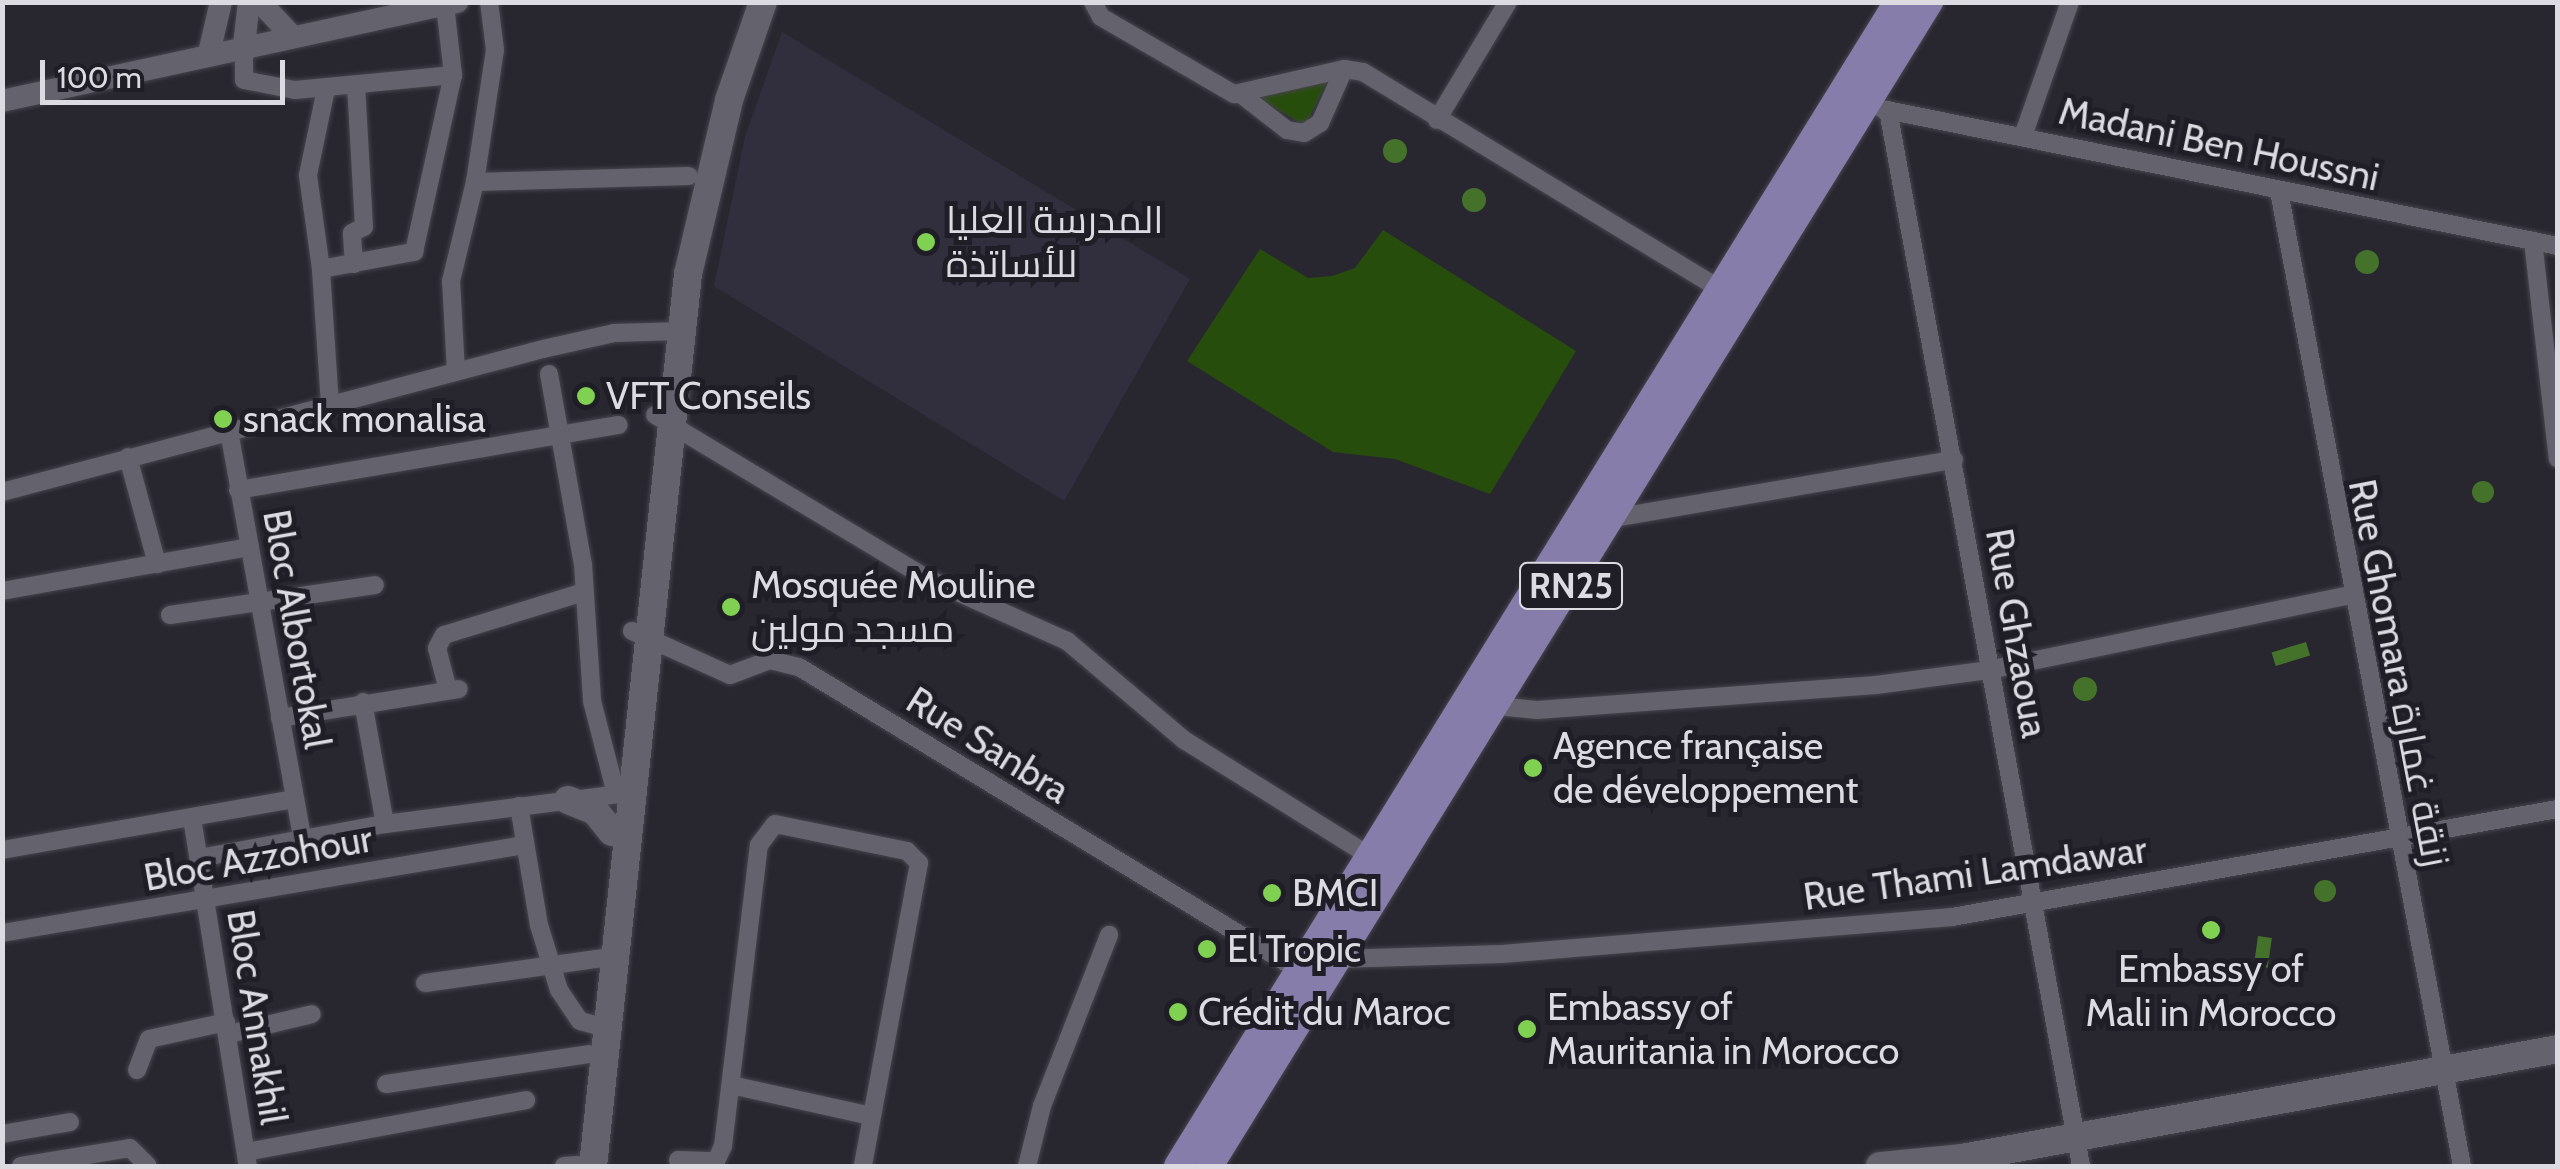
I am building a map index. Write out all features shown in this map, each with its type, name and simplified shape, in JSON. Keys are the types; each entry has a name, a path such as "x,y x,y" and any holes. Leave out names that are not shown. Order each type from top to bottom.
{"main road":[{"path":"578,1166 609,958 689,176 745,2"},
{"path":"672,331 706,185 763,2"},
{"name":"RN25","path":"1178,1166 1898,2"},
{"name":"RN25","path":"1209,1166 1613,518 1878,108 1929,2"},
{"path":"609,958 612,832 626,793"},
{"path":"568,800 595,811 612,832"},
{"path":"1880,1166 2077,1137 2558,1049"}],"street":[{"path":"210,54 222,2"},
{"path":"249,2 244,80 326,89 454,76"},
{"path":"260,2 294,36"},
{"path":"456,372 451,280 475,182 496,50 489,2"},
{"path":"1093,2 1100,17 1242,95 1287,130 1304,133 1320,123 1344,69"},
{"path":"1437,120 1508,2"},
{"path":"2023,136 2070,2"},
{"path":"2,101 244,45 451,4 454,76 414,252 321,269"},
{"path":"1242,95 1344,69 1362,72 1723,290"},
{"path":"354,264 352,233 364,228 356,85"},
{"path":"326,89 308,175 321,269 330,405"},
{"name":"Madani Ben Houssni","path":"1878,108 2558,246"},
{"name":"Rue Ghzaoua","path":"1878,108 1954,460 1988,670 2081,1166"},
{"path":"475,182 689,176"},
{"name":"Rue Ghomara زنقة غمارة","path":"2279,191 2350,595 2440,1071 2462,1166"},
{"path":"2534,240 2558,458"},
{"path":"2,492 128,456 614,334 672,331"},
{"path":"549,374 562,433 584,592 592,702 626,793"},
{"path":"663,420 926,578 1067,641 1184,740 1371,857"},
{"path":"238,490 618,424"},
{"name":"Bloc Albortokal","path":"229,431 302,838"},
{"path":"128,456 156,564"},
{"path":"1613,518 1653,516 1954,460"},
{"path":"2,591 250,547"},
{"path":"170,615 376,585"},
{"path":"280,718 453,689 437,648 444,636 584,592"},
{"path":"1497,706 1717,699 1988,670 2350,595"},
{"name":"Rue Sanbra","path":"641,633 730,675 770,660 799,667 1300,971"},
{"path":"363,702 386,824"},
{"name":"Bloc Azzohour","path":"199,858 386,824 626,793"},
{"path":"2,850 294,799"},
{"path":"519,806 550,965 574,1014 597,1037"},
{"name":"Rue Thami Lamdawar","path":"1337,960 1880,925 2558,809"},
{"name":"Bloc Annakhil","path":"192,818 247,1159"},
{"path":"678,1160 709,1162 720,1156 763,832 775,824 908,850 920,874 863,1166"},
{"name":"Bloc Azzohour","path":"2,932 524,845"},
{"path":"1026,1166 1042,1106 1109,935"},
{"path":"425,984 609,958"},
{"path":"138,1070 149,1039 312,1014"},
{"path":"386,1084 597,1037"},
{"path":"730,1085 871,1116"},
{"path":"247,1159 526,1100"},
{"path":"2,1134 70,1122"},
{"path":"21,1166 130,1148 148,1166"}],"shaded area":[{"name":"المدرسة العليا للأساتذة","path":"782,32 1190,279 1064,501 714,286 745,137"},
{"path":"1328,80 1305,126 1259,98"},
{"path":"1395,139 1404,142 1404,160 1395,163 1386,160 1383,151 1386,142"},
{"path":"1474,188 1486,200 1474,212 1462,200"},
{"path":"1383,230 1576,351 1490,494 1395,459 1333,452 1187,361 1260,249 1308,278 1332,276 1355,268"},
{"path":"2362,250 2372,250 2379,262 2372,274 2362,274 2355,267 2355,257"},
{"path":"2483,481 2491,484 2491,500 2483,503 2475,500 2472,492 2475,484"},
{"path":"2306,642 2310,655 2276,666 2272,653"},
{"path":"2085,677 2094,680 2094,698 2085,701 2076,698 2073,689 2076,680"},
{"path":"2325,880 2333,883 2333,899 2325,902 2317,899 2314,891 2317,883"},
{"path":"2258,936 2272,938 2268,968 2254,966"}],"place":[{"name":"المدرسة العليا للأساتذة","path":"926,242"},
{"name":"VFT Conseils","path":"586,396"},
{"name":"snack monalisa","path":"223,419"},
{"name":"Mosquée Mouline مسجد مولين","path":"731,607"},
{"name":"Agence française de développement","path":"1533,768"},
{"name":"BMCI","path":"1272,893"},
{"name":"Embassy of Mali in Morocco","path":"2211,930"},
{"name":"El Tropic","path":"1207,949"},
{"name":"Crédit du Maroc","path":"1178,1012"},
{"name":"Embassy of Mauritania in Morocco","path":"1527,1029"}]}
